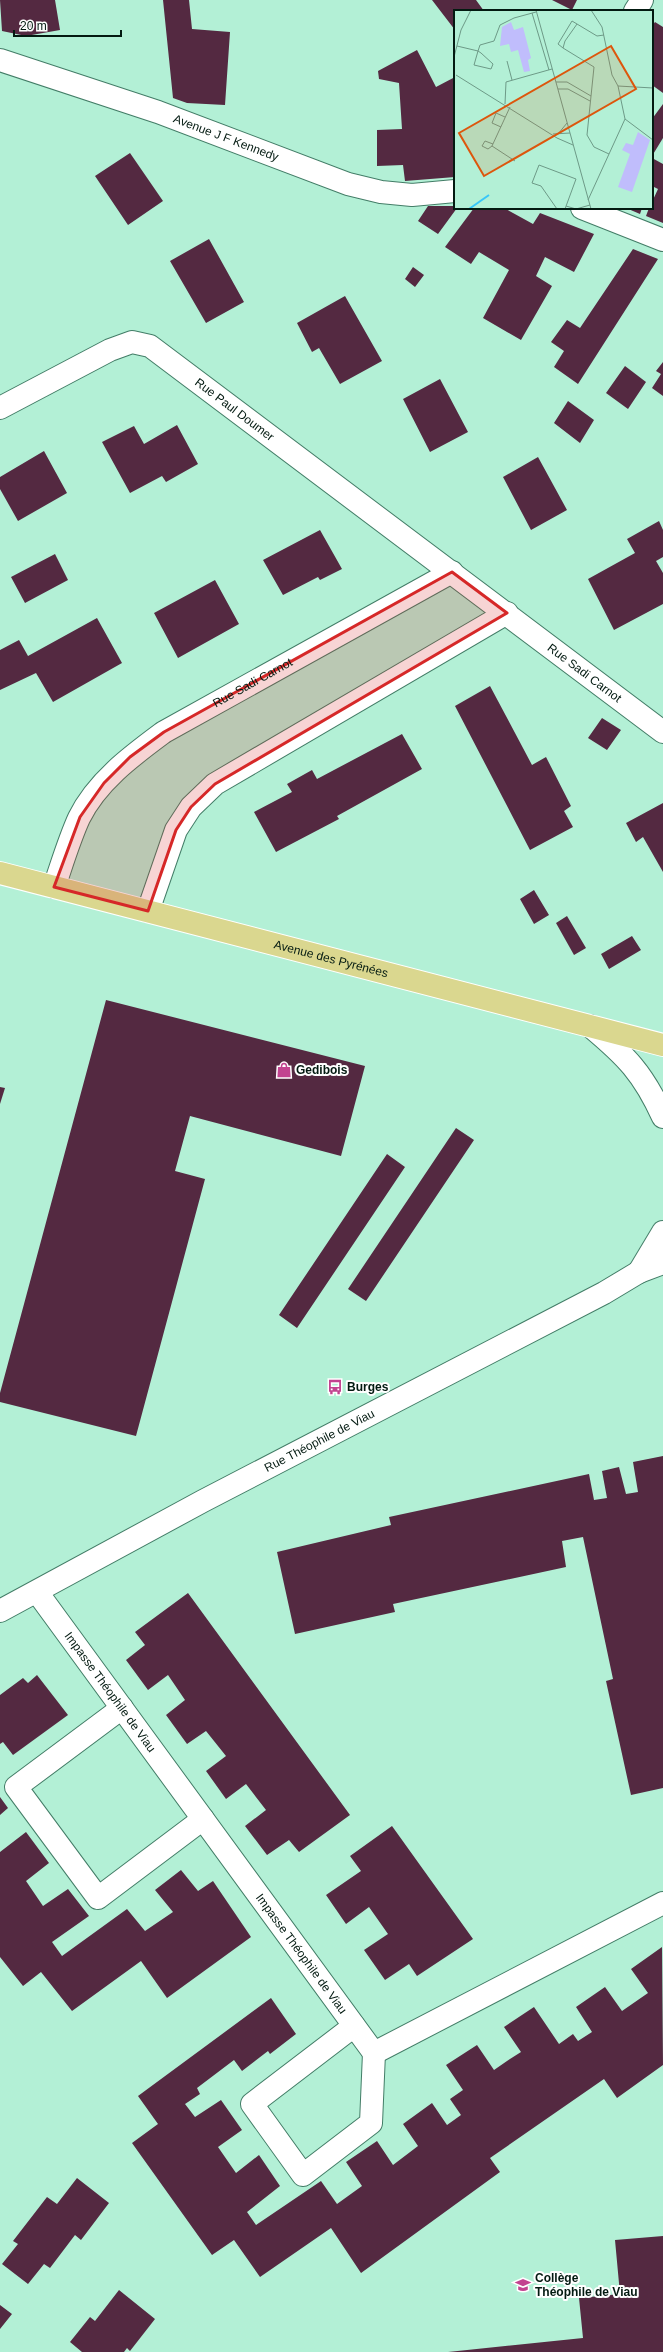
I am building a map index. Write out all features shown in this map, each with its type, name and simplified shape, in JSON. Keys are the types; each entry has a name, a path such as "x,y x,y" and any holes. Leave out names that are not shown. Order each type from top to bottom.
{"main road":[{"name":"Avenue des Pyrénées","path":"0,873 663,1045"}],"street":[{"path":"636,10 642,0"},
{"name":"Avenue J F Kennedy","path":"0,60 166,115 317,174 348,184 381,192 412,195 454,191"},
{"path":"585,209 663,240"},
{"name":"Rue Paul Doumer","path":"0,408 110,350 132,342 150,346 452,572"},
{"name":"Rue Sadi Carnot","path":"54,887 80,817 104,783 130,757 164,732 452,572 663,732"},
{"path":"148,911 176,830 191,807 215,784 507,613"},
{"path":"590,1026 624,1054 650,1089 663,1117"},
{"name":"Rue Théophile de Viau","path":"639,1272 663,1232"},
{"name":"Rue Théophile de Viau","path":"0,1611 203,1501 604,1293 639,1272 663,1263"},
{"name":"Impasse Théophile de Viau","path":"37,1592 374,2053"},
{"path":"122,1708 16,1787 98,1898 203,1819"},
{"path":"354,2026 252,2104 303,2175 371,2123 374,2053 663,1903"}],"highlighted area":[{"path":"452,572 507,613 215,784 191,807 176,830 148,911 54,887 80,817 104,783 130,757 164,732"}],"building":[{"path":"0,0 55,0 60,30 26,36 2,31"},
{"path":"163,0 189,0 192,29 230,32 225,105 187,103 173,98"},
{"path":"432,0 476,0 483,10 454,10 454,29"},
{"path":"552,0 577,0 572,10"},
{"path":"655,22 663,27 663,93 653,86 653,25"},
{"path":"417,50 436,87 454,78 454,177 405,181 403,165 377,166 377,130 402,129 399,83 379,79 378,71"},
{"path":"663,104 663,138 653,154 653,118"},
{"path":"130,153 163,201 128,225 95,176"},
{"path":"653,159 663,164 663,223 646,216 649,209 653,209 653,200 658,189 653,186"},
{"path":"428,206 454,206 454,209 456,209 438,234 418,221"},
{"path":"473,209 506,209 533,224 540,213 594,234 574,272 545,257 536,276 552,286 521,340 483,318 509,270 479,252 471,264 445,247"},
{"path":"628,209 642,209 640,214"},
{"path":"209,239 244,302 206,323 170,261"},
{"path":"633,249 658,259 578,384 554,367 564,351 551,342 567,320 580,328"},
{"path":"413,267 424,275 415,287 405,279"},
{"path":"345,296 382,361 340,384 319,348 312,352 297,323"},
{"path":"663,362 663,396 652,388 661,374 656,371"},
{"path":"625,366 646,382 628,409 606,393"},
{"path":"440,379 468,432 430,452 403,399"},
{"path":"568,401 594,420 580,443 554,423"},
{"path":"177,425 198,464 166,482 162,476 130,493 102,442 134,426 144,444"},
{"path":"44,451 67,493 18,521 0,489 0,477"},
{"path":"538,457 567,510 531,530 503,477"},
{"path":"659,521 663,530 663,557 656,561 663,573 663,604 614,630 588,579 635,553 627,539"},
{"path":"320,530 342,569 320,580 318,577 283,595 263,560"},
{"path":"55,554 68,580 25,603 11,577"},
{"path":"215,580 239,624 178,658 154,613"},
{"path":"97,618 122,663 53,702 36,673 0,690 0,650 19,640 28,656"},
{"path":"490,686 532,765 546,757 571,806 564,811 573,827 530,850 455,706"},
{"path":"602,718 621,730 607,750 588,738"},
{"path":"402,734 422,769 337,816 339,819 276,852 254,812 292,792 287,784 312,770 317,779"},
{"path":"663,803 663,872 643,837 636,842 626,823"},
{"path":"534,890 549,915 534,924 520,899"},
{"path":"567,916 586,948 574,955 556,923"},
{"path":"632,936 641,950 609,969 601,954"},
{"path":"106,1000 365,1066 341,1156 190,1116 175,1171 205,1179 136,1436 0,1402 0,1393"},
{"path":"0,1087 5,1088 0,1104"},
{"path":"456,1128 474,1140 366,1301 348,1289"},
{"path":"387,1154 405,1167 297,1328 279,1315"},
{"path":"663,1456 663,1788 631,1795 606,1681 613,1679 583,1537 562,1541 566,1567 393,1604 395,1612 295,1634 277,1552 391,1525 389,1517 589,1474 594,1500 607,1498 602,1471 619,1467 626,1494 638,1492 633,1462"},
{"path":"188,1593 350,1815 299,1852 289,1840 267,1855 245,1826 266,1810 246,1784 226,1799 206,1771 226,1756 206,1731 187,1744 166,1715 185,1700 168,1675 148,1690 126,1660 145,1645 135,1632"},
{"path":"37,1675 68,1715 13,1755 3,1742 0,1744 0,1695 23,1678 28,1683"},
{"path":"0,1797 8,1808 0,1815"},
{"path":"392,1826 473,1939 417,1976 409,1964 385,1980 364,1950 388,1934 369,1907 346,1924 326,1895 361,1871 350,1856"},
{"path":"26,1832 49,1863 26,1881 43,1906 68,1889 89,1916 52,1942 62,1956 127,1909 145,1931 173,1912 155,1890 181,1870 198,1891 213,1881 251,1937 167,1998 141,1961 72,2011 41,1972 23,1986 0,1957 0,1852"},
{"path":"662,1947 663,2065 617,2098 604,2079 490,2158 500,2172 361,2273 331,2228 260,2277 234,2240 212,2255 132,2143 158,2124 138,2096 271,1998 296,2034 270,2054 268,2051 242,2071 234,2060 197,2088 200,2094 185,2104 195,2117 221,2100 242,2130 218,2147 236,2173 259,2155 280,2186 247,2212 256,2225 321,2181 337,2204 362,2186 346,2162 377,2141 393,2165 418,2146 403,2124 432,2103 447,2125 461,2115 450,2099 463,2090 446,2065 477,2045 494,2070 521,2052 504,2027 534,2007 559,2044 573,2034 578,2041 592,2032 576,2007 605,1987 622,2011 648,1993 631,1969"},
{"path":"77,2178 109,2203 81,2240 75,2235 50,2268 44,2264 28,2284 2,2264 18,2244 13,2241 47,2197 57,2204"},
{"path":"663,2236 663,2352 448,2352 583,2338 579,2298 620,2294 615,2240"},
{"path":"119,2290 155,2319 130,2351 127,2348 124,2352 82,2352 70,2342 90,2317 95,2321"},
{"path":"0,2305 12,2314 0,2329"}],"place":[{"name":"Gedibois","path":"284,1070"},
{"name":"Burges","path":"335,1387"},
{"name":"Collège Théophile de Viau","path":"523,2285"}]}
